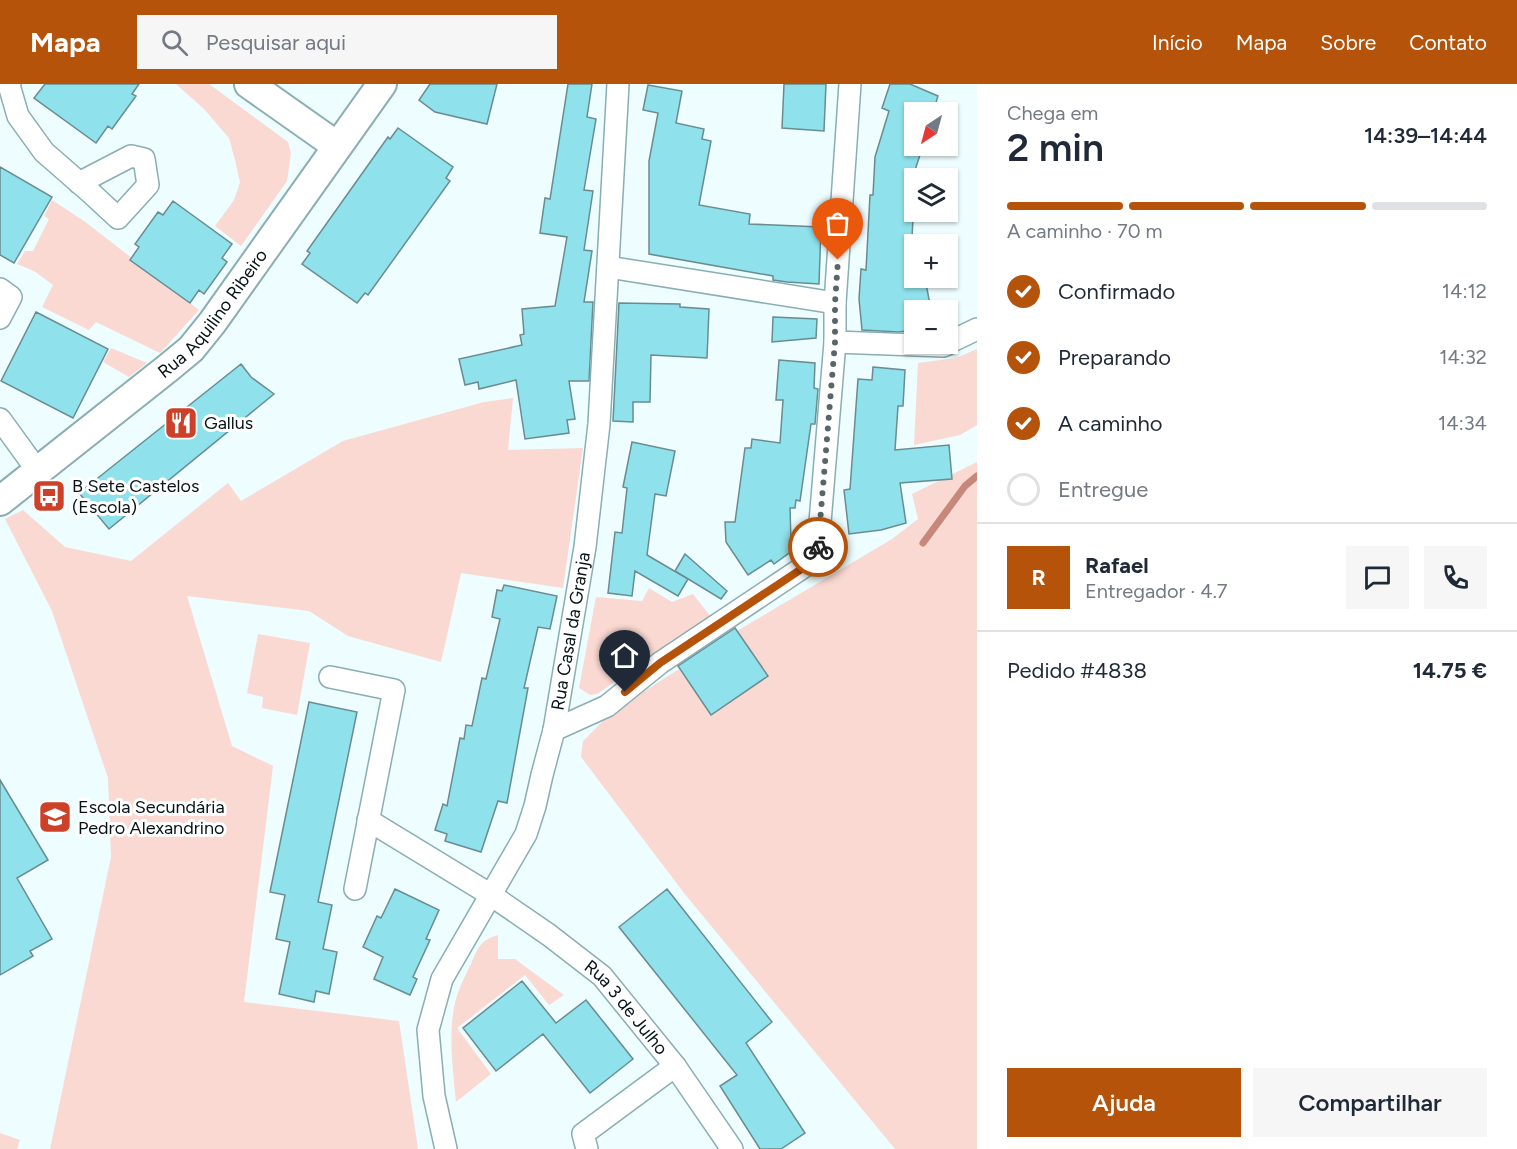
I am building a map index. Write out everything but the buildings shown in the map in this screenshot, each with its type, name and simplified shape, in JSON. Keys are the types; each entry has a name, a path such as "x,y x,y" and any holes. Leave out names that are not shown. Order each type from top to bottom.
{"street":[{"path":"10,84 18,116 44,152 79,183"},
{"path":"249,84 337,146"},
{"name":"Rua Aquilino Ribeiro","path":"0,501 168,369 190,349 212,323 382,84"},
{"name":"Rua Casal da Granja","path":"446,1149 434,1096 428,1030 442,979 526,834 554,730 585,547 599,424 618,84"},
{"path":"554,730 607,706 660,663 818,558 835,342 835,303 850,84"},
{"path":"608,267 835,303"},
{"path":"0,289 11,297 0,318"},
{"path":"958,339 977,329"},
{"path":"835,342 904,345"},
{"path":"0,419 37,470"},
{"path":"330,677 394,690 355,889"},
{"name":"Rua 3 de Julho","path":"368,820 491,895 549,935 602,976 675,1066 732,1149"},
{"path":"587,1149 583,1134 675,1066"}],"shaded area":[{"path":"176,84 209,84 288,142 291,153 287,181 241,246 215,226 234,200 240,182 229,138 204,109"},
{"path":"52,200 84,221 199,310 160,353 96,322 89,330 42,307 53,285 34,271 17,264 25,251 33,251 49,219 44,216"},
{"path":"111,348 147,363 129,377 103,362"},
{"path":"977,349 977,425 960,435 914,445 918,363 956,358"},
{"path":"513,398 508,450 583,448 563,588 461,573 441,662 348,636 309,611 187,596 232,746 273,766 244,1002 399,1021 418,1149 50,1149 111,857 108,778 52,611 5,519 23,510 65,547 131,561 228,483 241,501 343,441 484,402"},
{"path":"977,462 977,1149 895,1149 684,893 581,757 583,741 612,712 679,669 711,714 767,676 737,631 892,539 918,519 912,494"},
{"path":"649,588 672,602 693,594 711,617 597,694 590,695 579,688 596,597 642,601"},
{"path":"258,634 310,643 297,715 262,708 263,697 247,693"},
{"path":"498,935 498,959 515,959 564,995 549,1005 525,975 457,1028 491,1074 456,1102 451,1040 455,1003 478,949 487,939"},
{"path":"0,1133 20,1140 17,1149 0,1149"}],"waterway":[{"path":"923,543 965,486 977,476"}],"way so far":[{"path":"818,547 835,342 838,260"}],"place":[{"name":"Gallus","path":"181,423"},
{"name":"B Sete Castelos (Escola)","path":"49,496"},
{"name":"Escola Secundária Pedro Alexandrino","path":"55,817"}],"route":[{"path":"625,692 660,663 818,558 818,547"}]}
